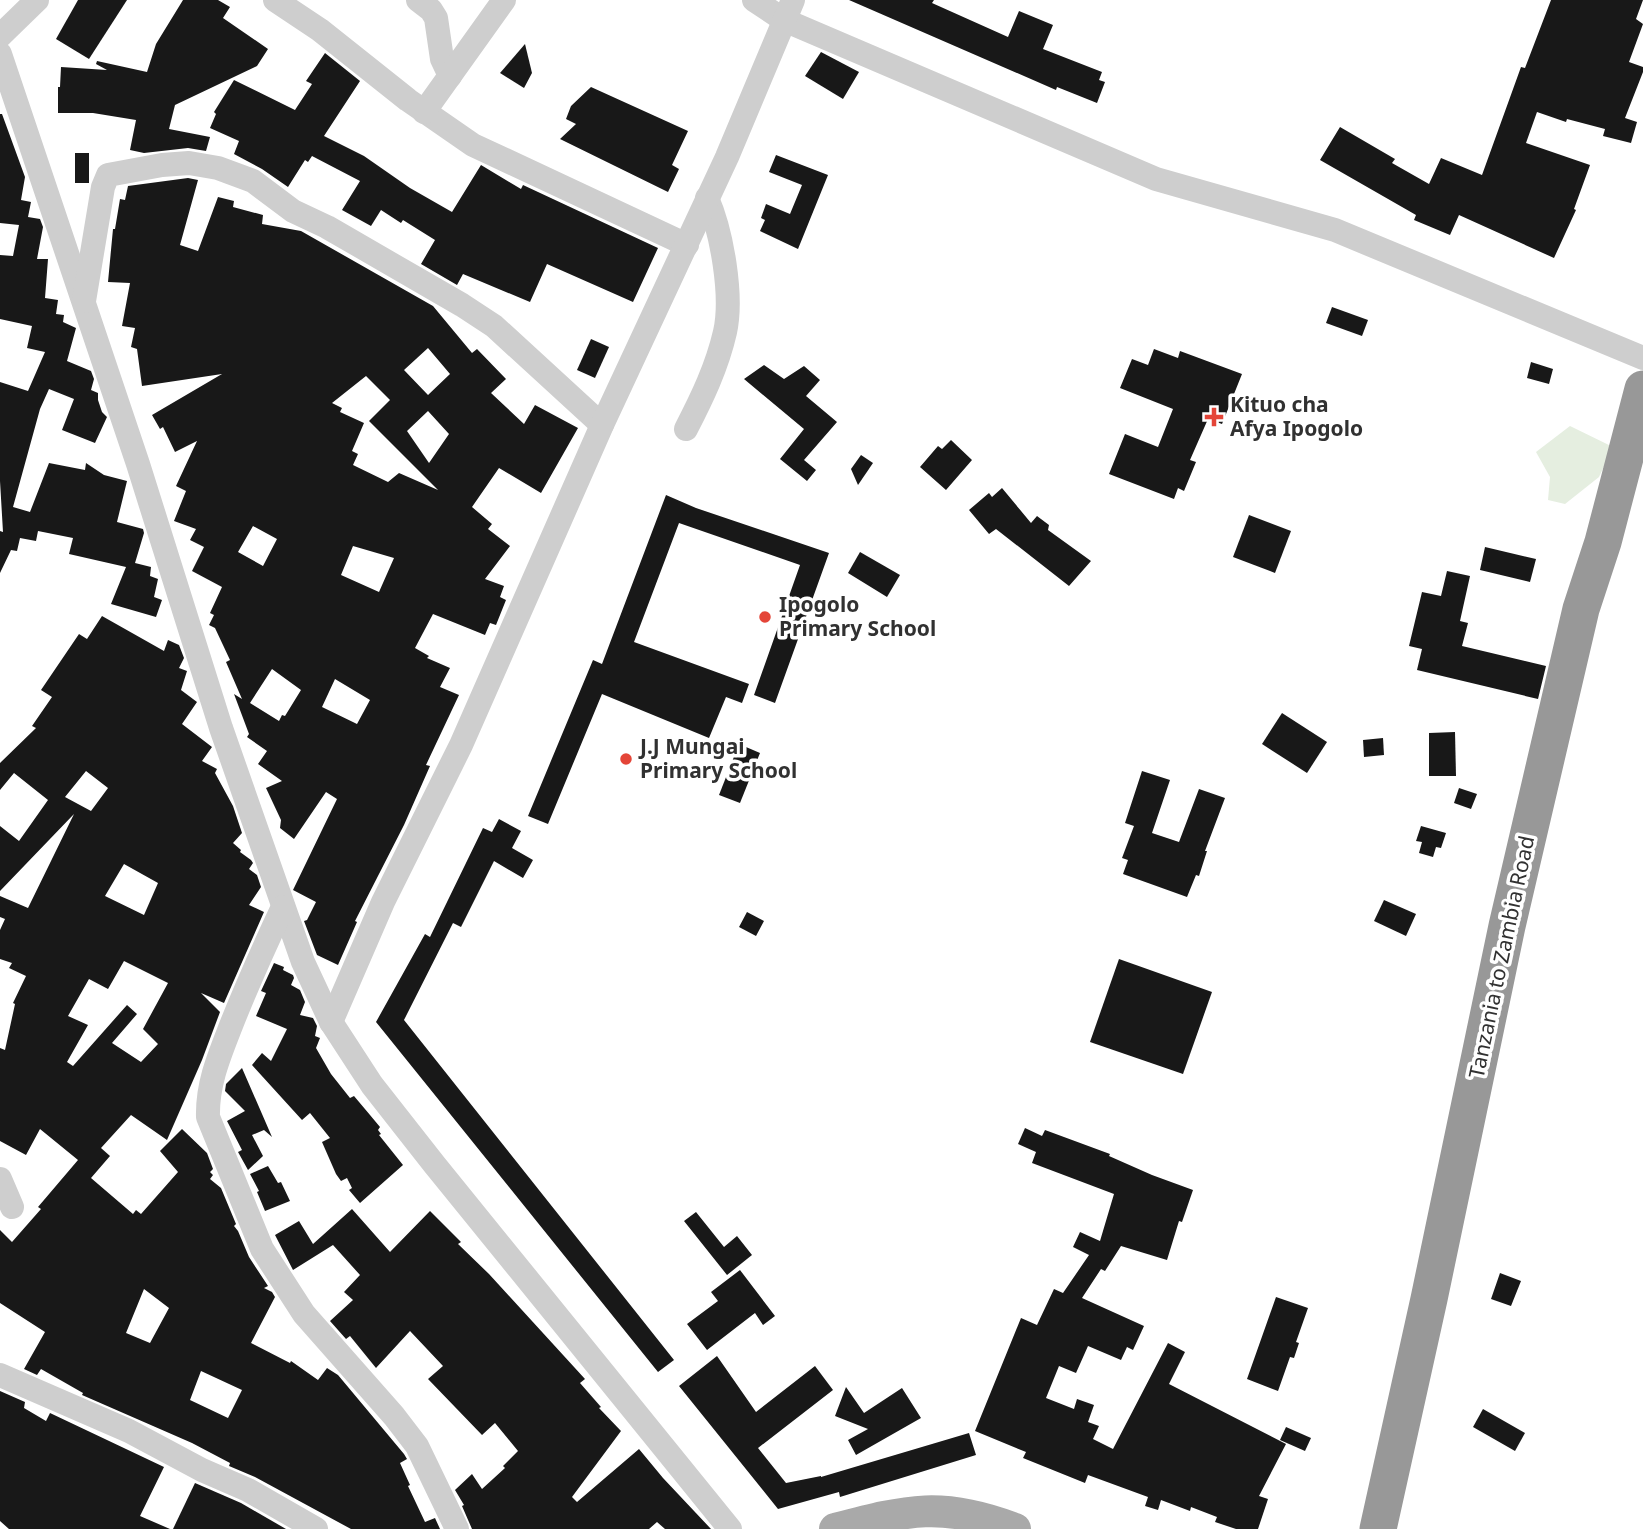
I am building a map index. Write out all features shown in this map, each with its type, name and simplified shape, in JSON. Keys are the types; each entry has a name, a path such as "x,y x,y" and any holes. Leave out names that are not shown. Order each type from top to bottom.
{"highway":[{"name":"Tanzania to Zambia Road","path":"1378,1529 1529,831 1581,609 1643,389"}],"main road":[{"path":"835,1529 893,1514 938,1509 990,1520 1014,1529"}],"street":[{"path":"0,36 37,0"},
{"path":"275,0 320,30 424,112 472,145 687,244"},
{"path":"418,0 431,10 436,19 442,59 450,76"},
{"path":"424,112 504,0"},
{"path":"754,0 789,10 1145,174 1193,191 1335,230 1643,358"},
{"path":"331,1022 383,902 461,745 602,425 708,198 789,10"},
{"path":"0,54 138,464 198,658 283,907 303,962 331,1022 372,1086 730,1529"},
{"path":"84,305 103,187 108,175 189,163 218,168 253,181 293,211 327,227 483,319 602,425"},
{"path":"686,429 716,366 726,329 726,280 721,243 708,198"},
{"path":"283,907 212,1074 207,1097 208,1117 262,1249 304,1314 417,1446 457,1529"},
{"path":"0,1179 12,1207"},
{"path":"0,1375 129,1431 202,1470 248,1490 316,1529"}],"shaded area":[{"path":"1570,426 1613,447 1599,477 1565,504 1548,500 1550,477 1536,452"}],"building":[{"path":"78,0 127,0 89,59 56,39"},
{"path":"183,0 218,0 230,7 223,18 268,49 257,66 175,105 169,129 210,137 206,151 188,148 144,153 130,150 136,120 93,113 58,113 61,67 107,70 96,64 97,61 147,72 156,44"},
{"path":"849,0 934,0 932,3 1008,37 1019,11 1053,25 1043,49 1102,72 1099,80 1105,82 1097,103 1057,87 1056,90"},
{"path":"1551,0 1643,0 1636,19 1643,24 1629,62 1643,67 1625,118 1637,122 1631,143 1603,136 1605,129 1567,119 1566,122 1537,112 1526,143 1590,165 1574,209 1576,210 1554,258 1459,215 1450,235 1414,220 1416,215 1320,160 1340,127 1395,159 1392,163 1429,184 1441,158 1482,175 1521,67 1525,68"},
{"path":"525,44 532,73 524,88 500,73"},
{"path":"821,52 859,72 843,99 805,76"},
{"path":"325,53 360,81 324,136 364,156 410,188 452,212 481,165 521,189 523,185 658,248 633,302 547,264 530,302 463,274 457,285 421,264 435,240 381,210 371,226 342,210 360,181 312,156 308,162 305,160 288,187 234,154 239,141 210,128 216,114 214,112 234,80 295,110 312,84 306,81"},
{"path":"591,87 688,131 672,165 679,169 668,192 560,139 576,124 566,119 571,106"},
{"path":"0,114 25,177 21,200 31,202 28,217 40,219 43,227 37,259 48,259 45,298 58,300 56,314 64,315 63,322 76,328 67,361 91,371 94,379 91,390 98,393 102,412 107,417 95,443 62,430 74,399 49,389 40,409 13,507 30,512 49,463 85,470 86,463 104,475 127,481 117,522 143,529 135,563 151,567 150,576 158,579 154,597 162,600 156,617 111,604 126,567 69,554 73,538 38,531 36,541 20,538 17,551 11,550 0,573 0,531 3,532 0,382 28,391 45,352 27,348 32,326 0,319 0,255 13,256 19,225 0,223"},
{"path":"75,153 89,153 89,183 75,183"},
{"path":"776,155 828,175 798,249 760,231 765,220 761,218 766,204 790,214 802,185 769,172"},
{"path":"188,178 198,180 180,245 198,251 218,197 234,201 233,207 263,215 262,224 301,231 433,306 472,353 477,349 506,379 491,393 524,424 535,405 578,428 541,493 499,468 472,507 492,524 488,529 510,546 485,579 504,586 500,597 506,600 496,625 490,623 485,635 433,614 415,648 429,656 427,658 450,668 440,687 459,695 426,765 430,766 404,825 355,921 357,922 338,965 317,955 304,921 316,902 293,890 337,799 326,792 294,839 280,828 281,820 266,788 282,781 258,764 267,751 247,737 249,734 234,694 242,699 226,662 230,660 215,628 209,625 214,615 210,613 222,587 192,571 204,547 190,540 196,529 174,521 186,491 176,486 197,441 175,452 163,427 160,429 152,415 222,374 142,386 137,349 131,347 135,328 122,326 130,283 108,282 113,229 120,199 125,200 128,186","holes":["428,348 450,374 428,395 404,370","366,376 390,400 369,421 438,490 399,473 388,482 353,465 358,454 352,451 364,423 340,412 342,408 332,403","428,411 449,434 429,463 407,431","253,526 277,539 263,566 238,552","353,546 394,558 379,592 341,575","272,669 301,690 279,721 250,703","335,679 370,700 357,724 322,707"]},
{"path":"1332,307 1368,320 1362,336 1326,323"},
{"path":"591,339 609,347 595,378 577,370"},
{"name":"Kituo cha Afya Ipogolo","path":"1154,349 1178,358 1180,351 1242,374 1222,424 1208,419 1190,460 1196,462 1184,491 1178,488 1174,499 1109,474 1125,434 1158,447 1173,409 1120,388 1132,359 1148,365"},
{"path":"1531,362 1553,369 1549,384 1527,378"},
{"path":"764,365 784,379 804,366 820,380 806,396 837,422 804,460 816,470 807,481 780,459 804,429 744,379"},
{"path":"951,440 972,460 946,490 920,467 938,446 942,449"},
{"path":"861,455 873,463 858,485 851,469"},
{"path":"1002,488 1031,523 1037,516 1049,525 1048,530 1091,561 1069,586 996,529 989,534 969,510 989,493 992,497"},
{"path":"666,495 696,508 829,553 775,703 754,695 800,565 679,523 634,642 749,684 742,703 726,697 709,738 602,694 548,824 528,816 593,660 602,664"},
{"path":"1249,515 1291,531 1275,573 1233,557"},
{"path":"1485,547 1536,559 1530,582 1480,570"},
{"path":"860,552 900,575 887,597 848,573"},
{"path":"1447,571 1470,576 1460,621 1468,623 1462,646 1546,666 1538,699 1417,670 1422,649 1409,646 1422,592 1441,596"},
{"path":"102,616 164,651 168,640 179,645 184,658 179,668 187,671 181,690 197,702 182,724 212,747 202,761 217,769 215,773 233,806 242,833 233,843 253,863 249,869 257,875 261,887 249,905 264,912 224,1003 201,993 220,1012 167,1140 131,1115 101,1148 110,1156 91,1178 133,1214 136,1210 141,1214 178,1172 160,1151 182,1129 207,1153 213,1169 210,1179 221,1188 236,1224 234,1226 249,1257 268,1286 264,1288 275,1297 251,1343 290,1363 291,1361 318,1380 327,1368 338,1375 404,1454 407,1459 400,1463 425,1522 435,1518 440,1529 351,1529 255,1477 229,1466 230,1463 192,1443 82,1395 83,1393 41,1369 37,1375 24,1369 45,1332 0,1303 0,1230 12,1242 78,1160 40,1129 26,1155 0,1141 0,1048 5,1050 15,1004 13,1003 26,976 9,968 12,963 0,959 0,930 5,919 0,917 0,896 28,908 74,814 0,891 0,826 19,841 48,800 14,773 0,790 0,763 36,728 32,726 52,697 41,690 79,634 87,639","holes":["86,771 108,788 91,811 65,797","124,864 158,883 144,915 105,896","124,961 168,983 143,1029 158,1044 141,1062 112,1043 137,1014 127,1005 73,1066 67,1062 88,1025 68,1016 89,979 108,989","144,1289 169,1308 150,1343 126,1333","201,1371 242,1390 228,1418 190,1400"]},
{"path":"1282,713 1327,742 1307,773 1262,744"},
{"path":"1455,732 1456,776 1429,776 1429,733"},
{"path":"1383,738 1384,755 1364,757 1363,740"},
{"path":"739,744 760,753 740,803 719,795"},
{"path":"1142,771 1170,780 1152,833 1179,842 1199,789 1225,798 1205,851 1199,876 1196,875 1187,897 1123,874 1128,860 1122,858 1134,826 1125,823"},
{"path":"1459,788 1477,794 1471,809 1454,803"},
{"path":"499,819 521,831 512,848 533,860 523,878 494,861 461,927 453,923 404,1020 674,1360 658,1372 376,1022 425,934 430,937 483,828 492,832"},
{"path":"1421,826 1446,833 1441,848 1436,847 1433,857 1419,853 1422,842 1416,841"},
{"path":"1384,900 1416,914 1406,936 1374,921"},
{"path":"747,912 764,921 756,936 739,927"},
{"path":"1119,959 1212,992 1183,1074 1090,1042"},
{"path":"274,963 293,975 291,985 300,990 305,1002 300,1015 313,1018 317,1026 315,1036 320,1038 316,1048 331,1074 350,1098 354,1096 380,1127 379,1135 403,1165 360,1203 349,1190 352,1188 347,1178 341,1181 336,1174 322,1142 330,1138 310,1113 302,1120 252,1065 262,1053 271,1061 287,1029 256,1016 266,993 261,991"},
{"path":"242,1068 272,1137 264,1130 252,1135 263,1156 248,1170 238,1152 242,1150 227,1121 245,1111 225,1091 226,1084"},
{"path":"1025,1128 1042,1136 1045,1130 1110,1154 1109,1156 1152,1175 1193,1190 1182,1222 1179,1221 1167,1260 1121,1246 1105,1271 1101,1269 1082,1298 1144,1326 1133,1350 1127,1347 1121,1360 1088,1346 1076,1373 1059,1366 1046,1398 1074,1409 1077,1399 1094,1405 1088,1422 1099,1426 1093,1439 1113,1449 1168,1343 1185,1352 1169,1384 1286,1444 1259,1496 1268,1499 1258,1529 1236,1529 1215,1522 1217,1517 1191,1507 1190,1511 1161,1500 1158,1510 1145,1506 1148,1497 1088,1475 1085,1483 1023,1458 1026,1452 975,1431 1021,1318 1037,1325 1054,1289 1063,1293 1089,1255 1073,1247 1080,1232 1100,1241 1114,1194 1032,1163 1036,1152 1018,1144"},
{"path":"268,1166 278,1183 281,1182 290,1201 265,1211 250,1174"},
{"path":"352,1209 390,1252 430,1211 585,1379 580,1383 621,1431 572,1497 577,1502 639,1449 711,1529 665,1529 657,1522 649,1529 472,1529 462,1506 464,1505 455,1490 472,1474 482,1489 505,1468 503,1466 518,1451 495,1423 482,1435 428,1379 443,1366 410,1331 376,1368 350,1336 346,1339 330,1321 353,1300 344,1292 360,1275 333,1245 293,1270 275,1235 299,1221 313,1244"},
{"path":"696,1212 724,1247 737,1236 752,1255 727,1275 684,1221"},
{"path":"740,1270 775,1316 763,1325 755,1313 707,1350 687,1324 718,1301 711,1292"},
{"path":"1500,1273 1521,1281 1511,1306 1491,1299"},
{"path":"1276,1297 1308,1308 1296,1342 1299,1343 1294,1358 1290,1357 1278,1391 1247,1379"},
{"path":"717,1356 756,1412 815,1366 833,1390 758,1448 786,1483 821,1477 969,1433 976,1455 840,1497 839,1492 778,1509 679,1386"},
{"path":"846,1387 864,1413 902,1388 921,1418 856,1455 848,1440 868,1429 835,1416"},
{"path":"0,1391 25,1402 24,1408 46,1421 50,1413 164,1467 140,1516 170,1529 9,1529 0,1521"},
{"path":"1483,1409 1525,1433 1515,1451 1473,1427"},
{"path":"1286,1427 1311,1438 1305,1451 1280,1440"},
{"path":"195,1483 241,1503 286,1529 173,1529"}],"place":[{"name":"Kituo cha Afya Ipogolo","path":"1214,417"},
{"name":"Ipogolo Primary School","path":"765,617"},
{"name":"J.J Mungai Primary School","path":"626,759"}]}
